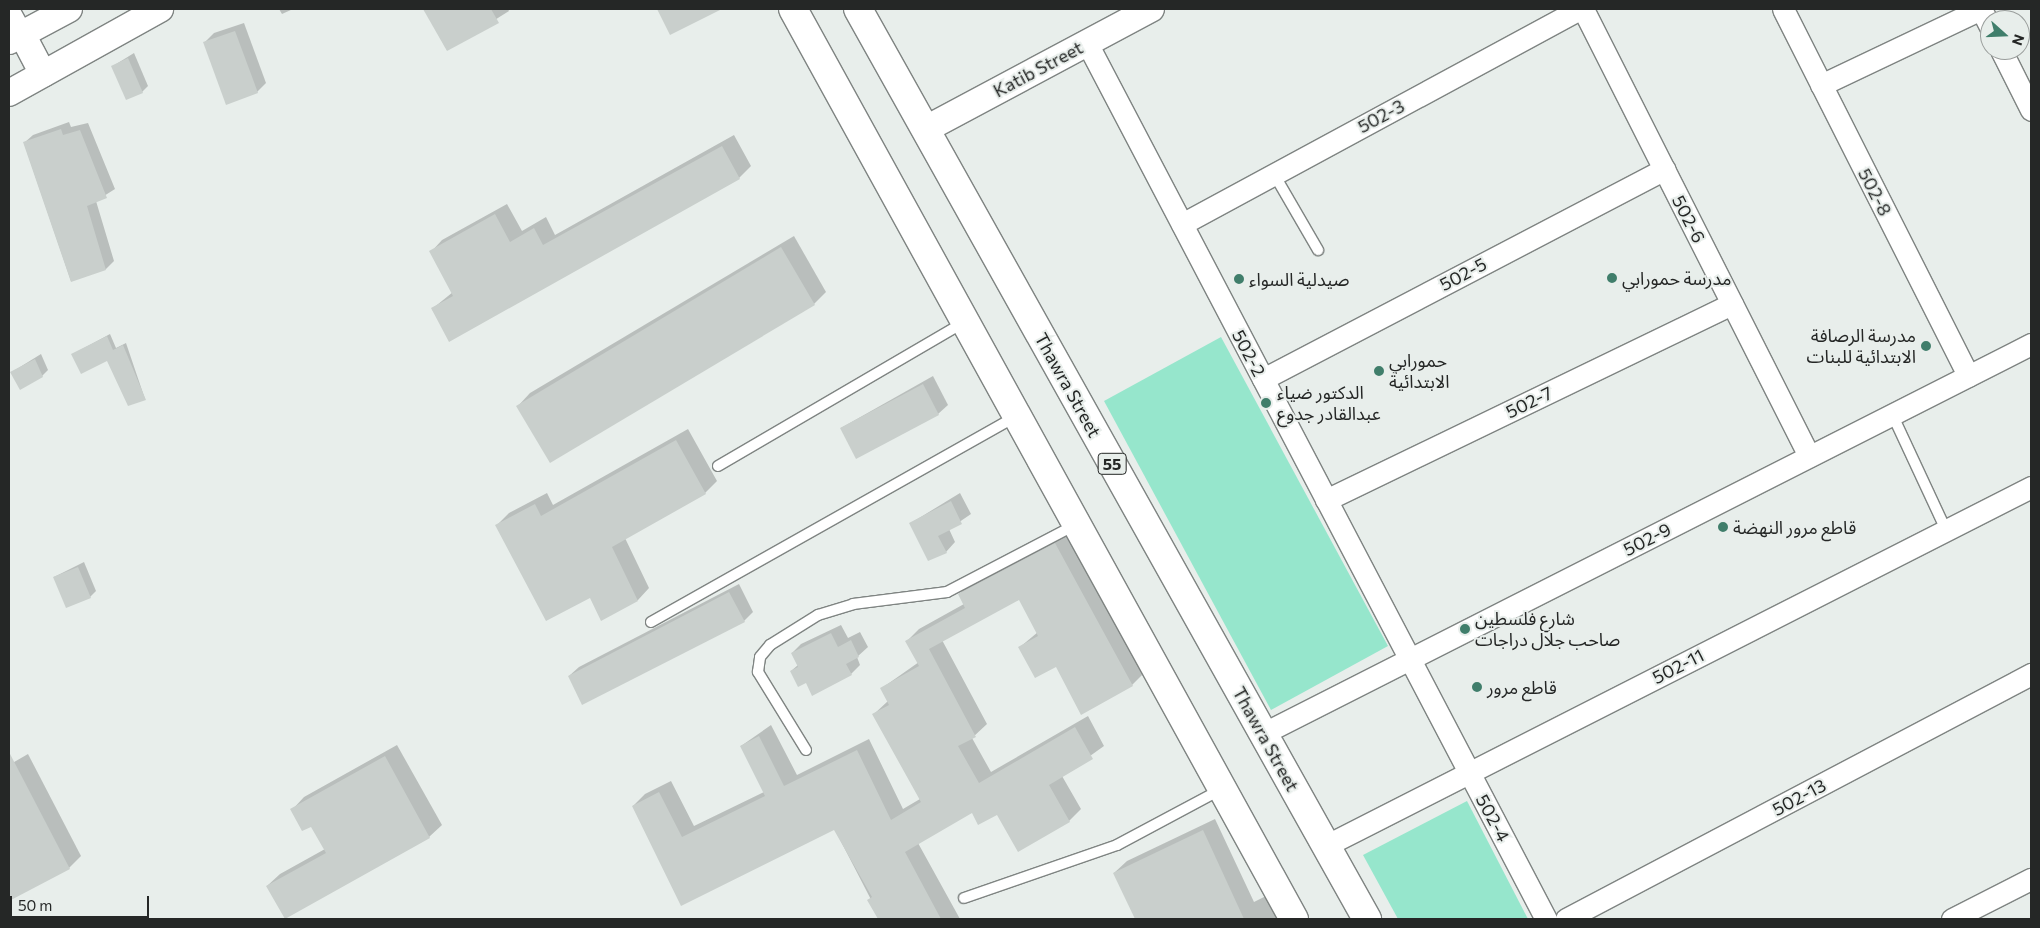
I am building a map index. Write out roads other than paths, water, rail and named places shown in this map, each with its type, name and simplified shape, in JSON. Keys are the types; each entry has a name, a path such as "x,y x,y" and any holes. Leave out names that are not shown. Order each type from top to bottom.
{"main road":[{"path":"793,9 1294,919"},
{"name":"Thawra Street","path":"858,9 1366,919"}],"street":[{"path":"15,38 68,9"},
{"path":"9,93 160,9"},
{"name":"Katib Street","path":"926,129 1150,9"},
{"name":"502-6","path":"1581,9 1809,456"},
{"name":"502-3","path":"1182,224 1581,9"},
{"name":"502-8","path":"1782,9 1968,376"},
{"path":"9,11 15,38 43,74"},
{"path":"1821,85 1980,17"},
{"name":"502-2","path":"1087,43 1440,717"},
{"path":"2006,60 2031,110"},
{"name":"502-5","path":"1263,379 1664,169"},
{"name":"502-7","path":"1326,500 1732,304"},
{"name":"502-9","path":"1262,734 2031,344"},
{"name":"502-11","path":"1326,846 1946,530 2030,490"},
{"name":"502-13","path":"1566,919 2031,674"},
{"name":"502-4","path":"1440,717 1546,919"},
{"path":"1952,919 2031,879"}],"lane":[{"path":"1274,174 1318,250"},
{"path":"718,466 966,321"},
{"path":"1892,414 1946,530"},
{"path":"651,622 1018,416"},
{"path":"806,750 758,672 760,657 770,645 818,615 854,604 947,592 1078,524"},
{"path":"964,898 1117,845 1221,789"}],"place":[{"name":"مدرسة حمورابي","path":"1612,278"},
{"name":"صيدلية السواء","path":"1239,279"},
{"name":"مدرسة الرصافة الابتدائية للبنات","path":"1926,346"},
{"name":"حمورابي الابتدائية","path":"1379,371"},
{"name":"الدكتور ضياء عبدالقادر جدوع","path":"1266,403"},
{"name":"قاطع مرور النهضة","path":"1723,527"},
{"name":"شارع فلسطين صاحب جلال دراجات","path":"1465,629"},
{"name":"قاطع مرور","path":"1477,687"}]}
